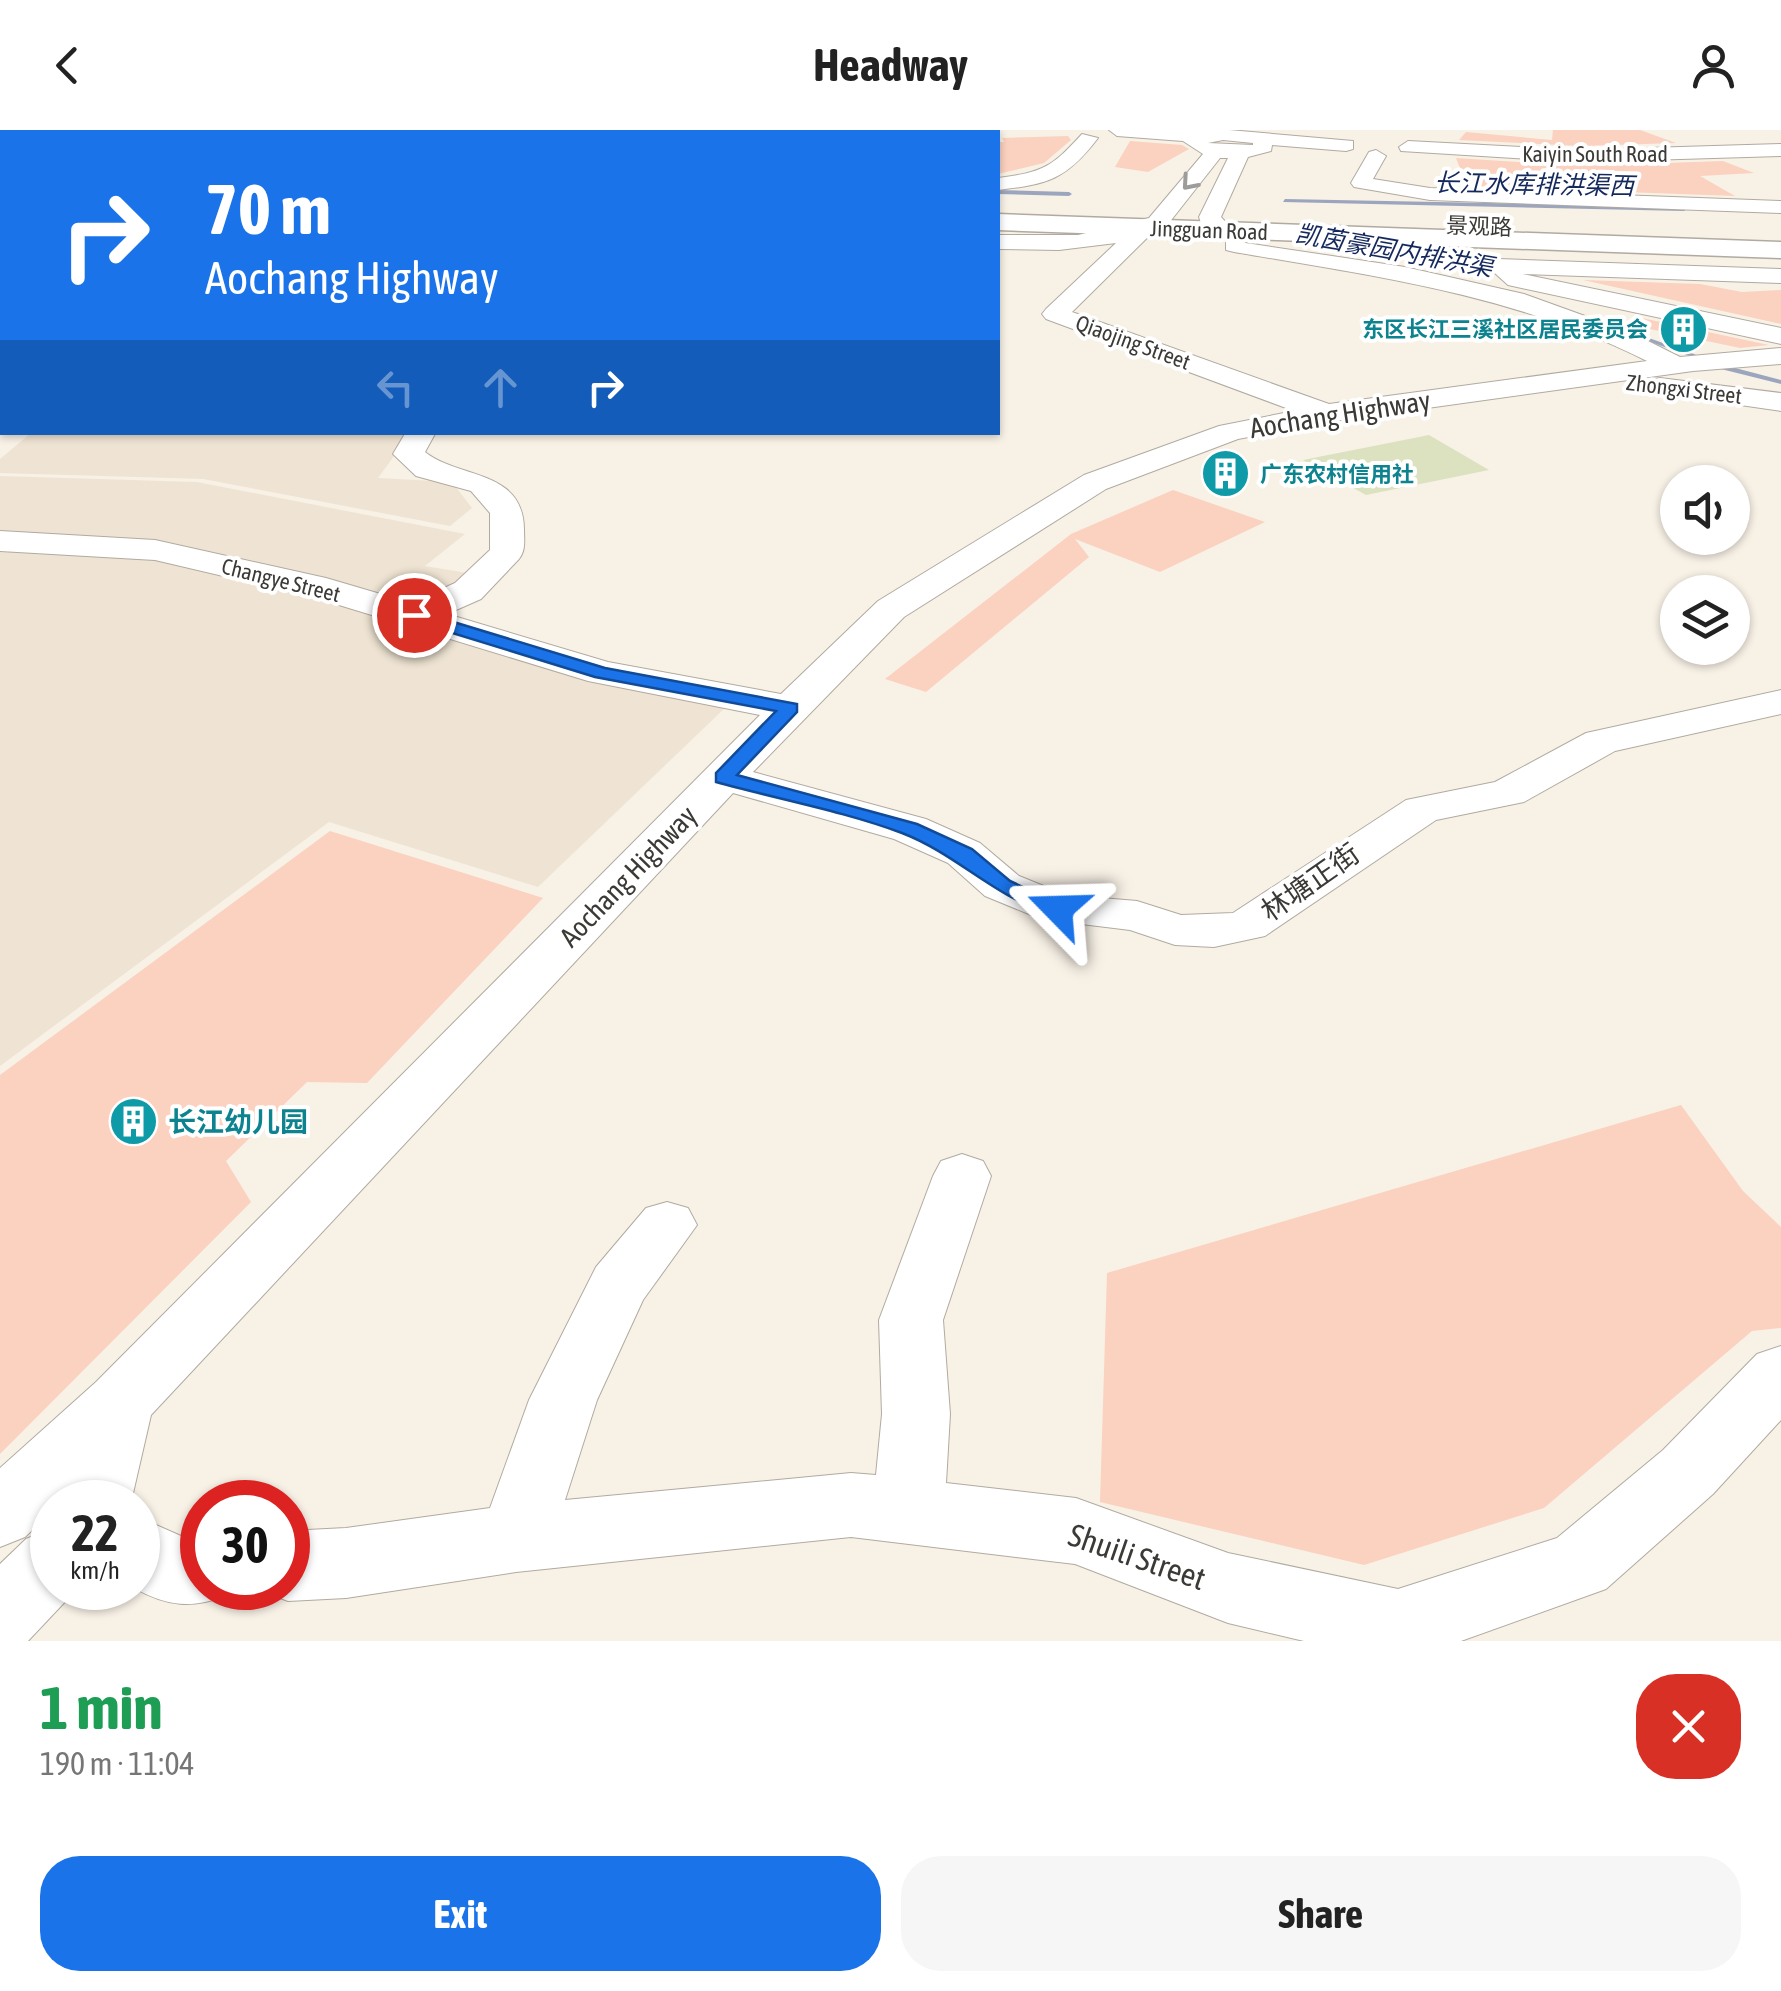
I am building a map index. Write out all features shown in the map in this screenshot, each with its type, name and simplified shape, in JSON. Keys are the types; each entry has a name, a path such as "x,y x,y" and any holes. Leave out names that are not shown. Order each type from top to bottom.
{"main road":[{"path":"1000,209 1153,221"},
{"name":"Jingguan Road","path":"1000,222 1153,221 1222,231 1781,250"},
{"name":"景观路","path":"1222,231 1781,236"}],"street":[{"path":"1065,134 1089,138 1117,130 1241,152 1264,147 1261,142"},
{"name":"Kaiyin South Road","path":"1209,144 1234,136 1261,142 1364,144 1405,154 1408,147 1581,156 1781,150"},
{"path":"1000,184 1042,178 1061,169 1089,138"},
{"path":"1000,242 1078,245 1153,221 1209,144"},
{"path":"1364,144 1361,183 1430,194 1781,207"},
{"path":"1241,152 1222,231 1509,294 1599,326 1675,365"},
{"name":"Qiaojing Street","path":"1153,221 1056,314 1327,413"},
{"path":"1703,247 1727,274"},
{"path":"1781,276 1499,266 1516,280 1781,336"},
{"name":"Aochang Highway","path":"0,1514 120,1402 790,708 892,609 1094,482 1230,432 1327,413 1675,365 1781,356"},
{"name":"Zhongxi Street","path":"1587,378 1781,402"},
{"path":"414,615 468,591 507,552 507,512 482,484 427,469 408,454 419,435"},
{"name":"Changye Street","path":"0,540 155,550 326,589 602,673 790,708"},
{"name":"林塘正街","path":"723,778 910,828 964,854 1002,886 1058,909 1137,916 1175,930 1214,932 1248,924 1422,808 1508,793 1614,738 1781,702"},
{"path":"908,1512 916,1414 911,1320 962,1176"},
{"path":"516,1538 562,1400 618,1285 668,1225"},
{"name":"Shuili Street","path":"310,1565 516,1538 851,1505 1076,1531 1228,1588 1398,1626 1580,1565 1688,1472 1781,1374"},
{"path":"100,1480 120,1402"},
{"path":"112,1480 120,1402"},
{"path":"0,1616 30,1585"}],"shaded area":[{"path":"29,435 410,435 378,478 452,482 472,508 450,526 203,479 0,473 0,459"},
{"path":"0,476 197,482 465,534 425,566 473,574 415,609 165,546 0,534"},
{"path":"0,548 144,557 405,622 605,684 726,707 538,887 329,822 0,1066"}],"green space":[{"path":"1429,435 1489,470 1366,495 1303,460"}],"building":[{"path":"1553,130 1640,130 1676,143 1581,146 1459,140 1466,132 1552,140"},
{"path":"1068,136 1071,140 1044,163 1000,174 1002,138"},
{"path":"1130,141 1182,145 1189,149 1148,172 1115,167"},
{"path":"1456,158 1581,166 1723,161 1754,173 1700,176 1735,196 1467,186"},
{"path":"1583,280 1700,284 1742,292 1781,290 1781,324"},
{"path":"1637,317 1769,345 1740,348 1630,323"},
{"path":"1173,490 1265,522 1160,572 1075,539 1089,557 926,692 885,679 1071,534"},
{"name":"长江幼儿园","path":"330,831 543,898 367,1083 307,1082 226,1161 251,1202 0,1454 0,1075"},
{"path":"1681,1105 1743,1191 1781,1227 1781,1328 1752,1331 1544,1508 1364,1565 1100,1502 1107,1273"}],"waterway":[{"name":"长江水库排洪渠西","path":"1000,192 1069,194"},
{"name":"长江水库排洪渠西","path":"1285,201 1684,209"},
{"name":"凯茵豪园内排洪渠","path":"1539,301 1692,355"},
{"name":"凯茵豪园内排洪渠","path":"1720,366 1781,382"}],"place":[{"name":"东区长江三溪社区居民委员会","path":"1683,329"},
{"name":"广东农村信用社","path":"1225,474"},
{"name":"长江幼儿园","path":"133,1122"}],"route":[{"path":"414,615 602,673 790,708 723,778 910,828 964,854 1002,886 1058,909"}]}
